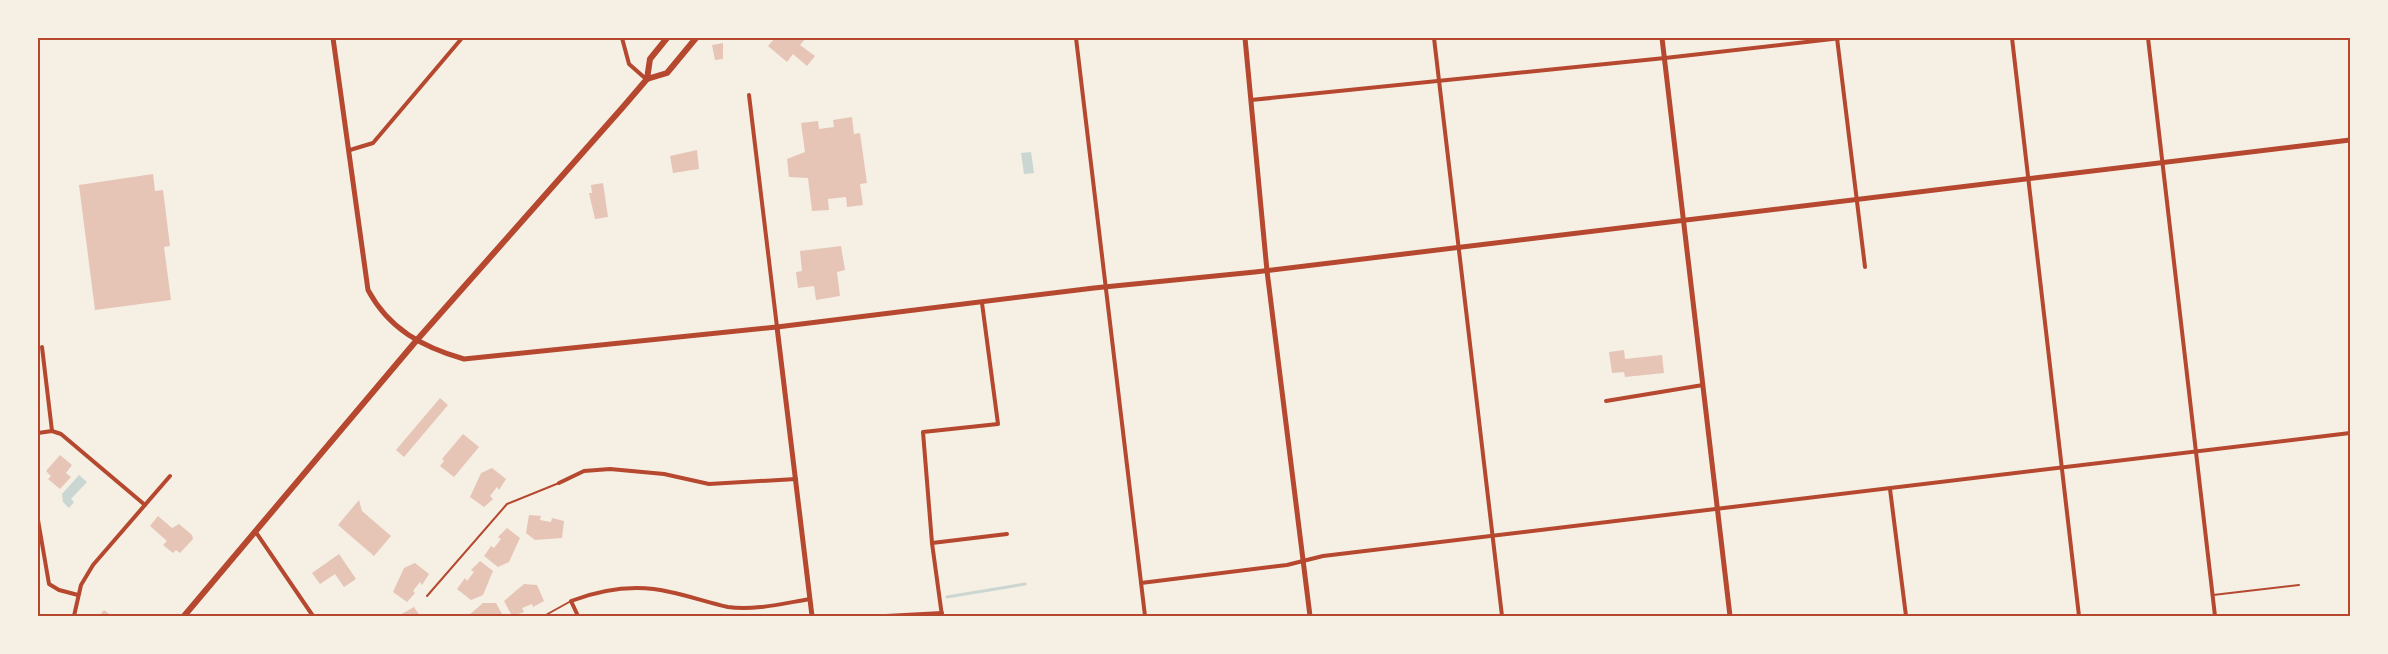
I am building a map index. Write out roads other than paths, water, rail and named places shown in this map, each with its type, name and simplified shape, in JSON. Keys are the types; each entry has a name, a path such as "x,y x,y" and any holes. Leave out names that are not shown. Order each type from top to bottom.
{"main road":[{"path":"647,79 650,58 668,38"},
{"path":"184,616 416,341 647,79 667,73 696,38"}],"street":[{"path":"333,38 368,290 386,316 416,341 438,352 464,359 777,327 1104,286 1267,270 2350,140"},
{"path":"350,150 373,143 462,38"},
{"path":"622,38 629,64 647,79"},
{"path":"1076,38 1144,616"},
{"path":"1245,38 1267,270 1310,616"},
{"path":"1434,38 1502,616"},
{"path":"1662,38 1730,616"},
{"path":"1251,100 1439,82 1838,38 1864,267"},
{"path":"2013,38 2079,616"},
{"path":"2148,38 2215,616"},
{"path":"749,95 812,616"},
{"path":"886,616 942,615 932,543 923,432 998,424 982,303"},
{"path":"42,347 52,431"},
{"path":"1606,401 1704,384"},
{"path":"38,433 52,431 61,434 145,505"},
{"path":"1141,583 1718,508 2350,433"},
{"path":"559,483 584,471 610,469 664,474 709,484 796,479"},
{"path":"74,616 81,585 93,565 170,476"},
{"path":"1890,489 1906,616"},
{"path":"38,520 49,584 59,590 78,595"},
{"path":"255,530 313,616"},
{"path":"932,543 1007,534"},
{"path":"578,616 571,601 596,592 649,588 730,607 755,607 810,598"}],"lane":[{"path":"427,596 507,504 559,483"},
{"path":"2213,595 2299,585"},
{"path":"544,616 571,601"}],"waterway":[{"path":"947,597 1025,584"}]}
